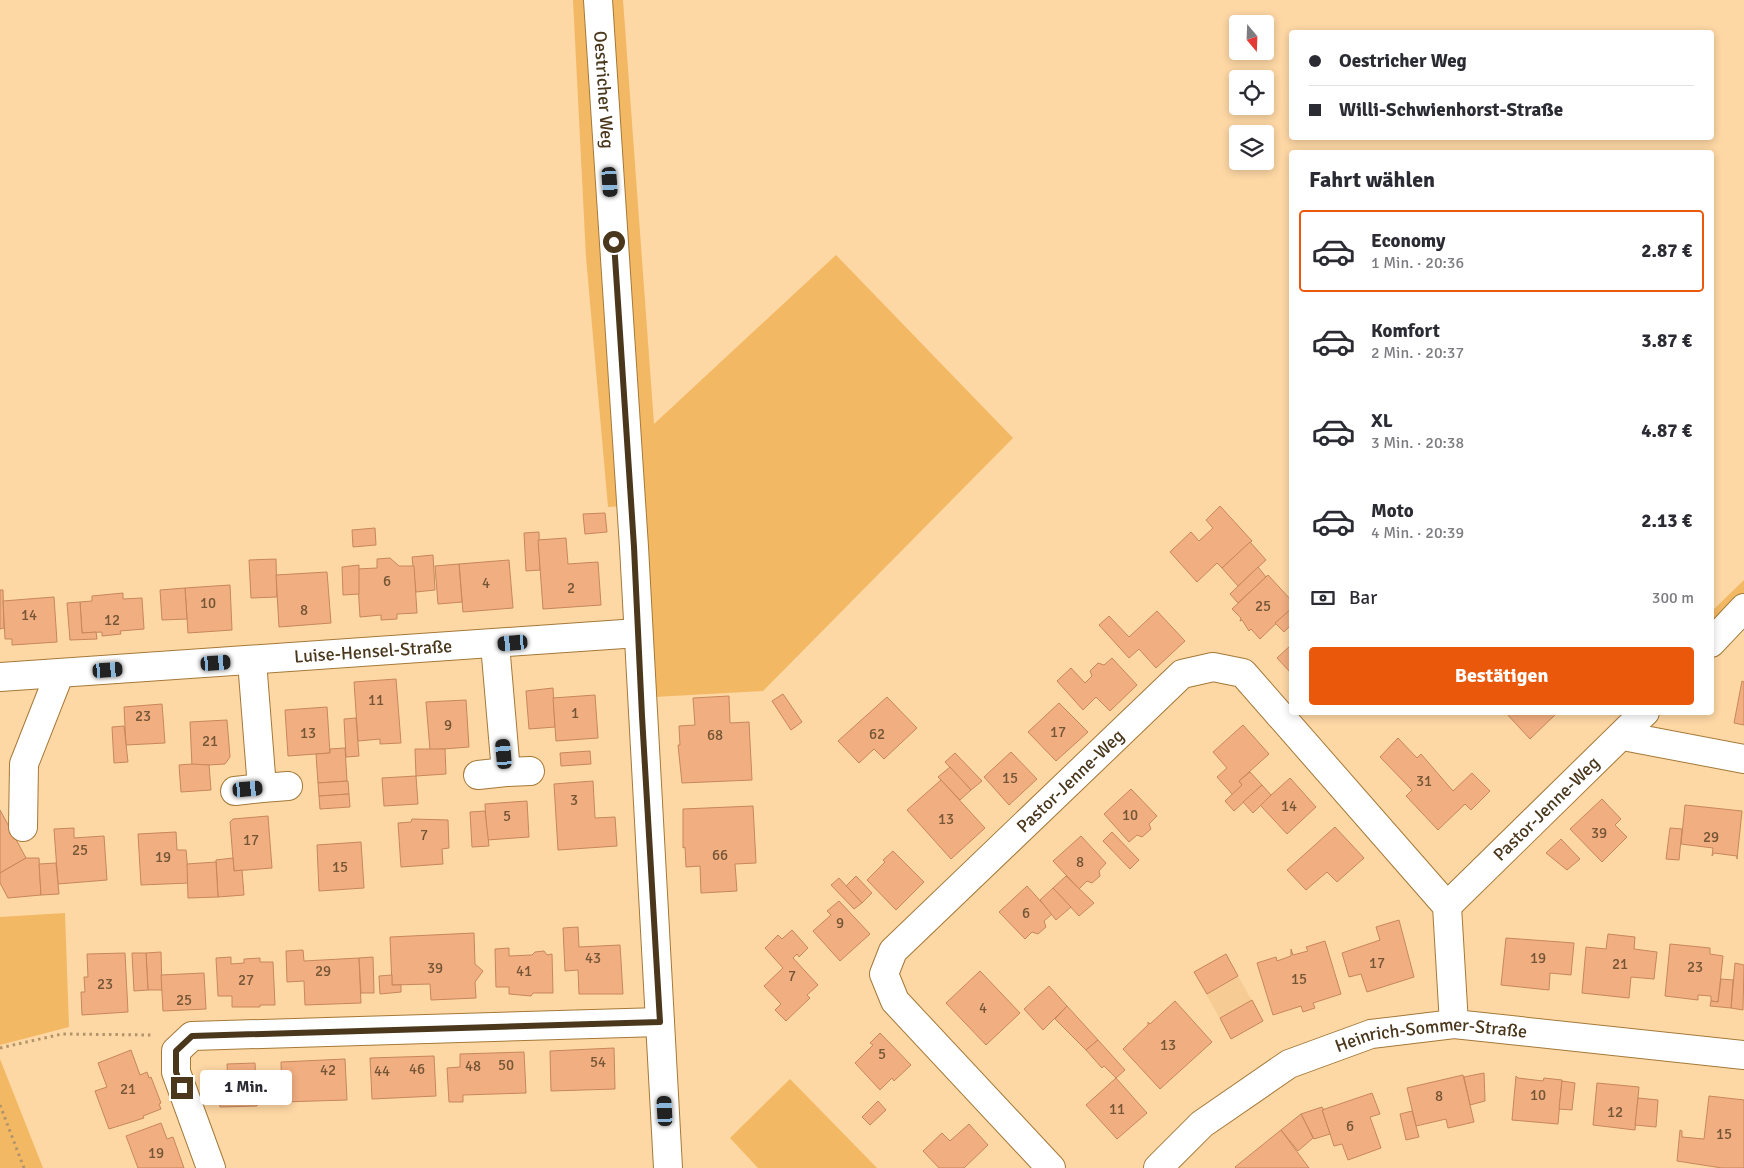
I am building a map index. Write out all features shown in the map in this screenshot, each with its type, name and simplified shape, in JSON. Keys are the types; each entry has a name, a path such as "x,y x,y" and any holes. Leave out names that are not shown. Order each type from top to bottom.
{"street":[{"name":"Oestricher Weg","path":"598,0 638,633 668,1168"},
{"path":"1714,640 1744,608"},
{"name":"Luise-Hensel-Straße","path":"0,677 638,633"},
{"path":"478,775 518,772 495,644"},
{"path":"235,790 275,787 252,661"},
{"name":"Pastor-Jenne-Weg","path":"1051,1168 895,1001 884,974 893,951 1182,674 1213,667 1243,673 1447,906 1623,736 1642,715"},
{"path":"23,827 24,764 59,674"},
{"path":"1623,736 1744,759"},
{"path":"1447,906 1454,1024"},
{"path":"211,1168 176,1072 176,1051 192,1036 660,1022"},
{"name":"Heinrich-Sommer-Straße","path":"1158,1168 1202,1124 1289,1064 1371,1034 1454,1024 1744,1055"}],"path":[{"path":"0,1048 62,1034 192,1036"},
{"path":"0,1105 24,1168"}],"shaded area":[{"path":"573,0 591,0 624,506 608,507 586,257"},
{"path":"607,0 623,0 654,424 836,255 1013,438 763,691 654,697"},
{"path":"1744,580 1744,599 1714,628 1714,609"},
{"path":"65,913 69,1027 0,1045 0,917"},
{"path":"1226,954 1263,1021 1231,1039 1194,972"},
{"path":"0,1059 43,1168 0,1168"},
{"path":"790,1079 877,1168 758,1168 730,1138"}],"building":[{"path":"1220,506 1252,541 1222,568 1217,563 1197,582 1170,552 1191,532 1199,541 1213,528 1206,520"},
{"path":"605,513 607,532 585,534 583,514"},
{"path":"375,528 376,545 353,547 352,530"},
{"path":"539,532 540,570 526,571 524,533"},
{"path":"566,538 568,564 598,562 601,605 543,609 538,540"},
{"path":"1250,542 1266,560 1238,586 1222,568"},
{"path":"433,555 435,590 416,592 412,557"},
{"path":"390,558 399,566 414,566 417,613 397,614 397,619 381,620 381,615 360,617 357,569 377,568 377,559"},
{"path":"276,559 277,597 251,598 249,560"},
{"path":"509,560 513,608 463,612 459,564"},
{"path":"459,564 462,602 438,604 435,566"},
{"path":"359,565 359,594 343,595 342,567"},
{"path":"1258,567 1266,577 1238,603 1230,594"},
{"path":"327,572 331,623 279,627 276,575"},
{"path":"1268,575 1289,598 1289,611 1260,639 1251,629 1249,631 1242,620 1240,621 1241,618 1232,609"},
{"path":"230,585 232,630 188,633 185,588"},
{"path":"185,588 187,619 162,620 160,590"},
{"path":"0,590 3,590 4,628 0,629"},
{"path":"123,593 123,599 142,598 144,629 120,631 121,634 102,636 102,632 82,633 80,602 92,601 92,596"},
{"path":"54,597 57,642 12,645 12,639 5,639 3,601"},
{"path":"80,602 82,633 96,632 97,639 70,640 67,603"},
{"path":"1157,611 1185,641 1156,668 1139,649 1129,658 1099,625 1109,616 1129,637"},
{"path":"1289,611 1289,627 1284,632 1275,623"},
{"path":"1289,647 1289,671 1277,658"},
{"path":"1112,658 1137,685 1110,711 1096,697 1083,710 1057,681 1071,668 1085,683 1092,676 1090,671 1098,663 1104,665"},
{"path":"396,679 401,743 380,744 380,739 358,741 354,682"},
{"path":"1742,681 1744,682 1744,725 1734,723"},
{"path":"553,688 555,727 529,729 526,691"},
{"path":"783,694 802,722 791,730 772,701"},
{"path":"595,695 598,738 556,741 553,698"},
{"path":"729,696 730,723 749,722 752,780 682,783 678,745 680,745 679,726 695,725 693,698"},
{"path":"887,697 917,728 884,759 874,749 859,763 838,741"},
{"path":"466,700 469,747 430,750 426,702"},
{"path":"1059,703 1088,732 1056,761 1028,732"},
{"path":"162,704 165,743 126,745 124,707"},
{"path":"327,707 330,753 288,756 285,710"},
{"path":"1508,715 1555,715 1530,739"},
{"path":"356,718 359,756 346,757 344,719"},
{"path":"227,720 230,757 225,764 192,766 190,722"},
{"path":"1243,725 1269,754 1239,781 1242,785 1233,795 1217,777 1227,768 1213,752"},
{"path":"124,726 128,762 114,763 112,727"},
{"path":"1398,738 1417,758 1421,754 1453,791 1472,773 1490,791 1471,810 1465,804 1438,830 1406,796 1412,790 1380,757"},
{"path":"345,748 347,781 318,783 316,754 330,753 330,749"},
{"path":"415,749 445,749 446,774 416,776"},
{"path":"590,751 591,764 561,766 560,753"},
{"path":"1011,752 1037,779 1009,805 984,777"},
{"path":"955,753 982,781 971,790 945,762"},
{"path":"179,765 209,765 211,790 181,792"},
{"path":"950,767 971,790 960,800 938,777"},
{"path":"1250,772 1262,785 1234,811 1225,801 1242,785 1239,781"},
{"path":"416,776 418,804 384,806 382,778"},
{"path":"1290,778 1316,807 1287,834 1260,805"},
{"path":"941,780 985,828 951,859 907,810"},
{"path":"348,781 349,794 319,796 318,783"},
{"path":"593,781 595,818 615,817 617,846 558,850 554,784"},
{"path":"1262,785 1271,795 1253,813 1243,802"},
{"path":"1131,789 1157,816 1149,824 1151,829 1142,837 1137,835 1129,842 1104,814"},
{"path":"349,794 350,807 320,809 319,796"},
{"path":"1602,799 1621,819 1615,825 1627,837 1602,862 1570,829"},
{"path":"527,801 529,837 487,840 485,804"},
{"path":"1685,805 1742,811 1737,859 1737,856 1714,853 1712,856 1713,848 1681,844"},
{"path":"753,806 756,863 735,864 737,891 701,893 700,866 686,867 685,847 683,848 683,809"},
{"path":"0,810 26,858 0,873"},
{"path":"485,811 489,846 472,847 470,812"},
{"path":"268,816 272,868 234,871 230,822 233,819"},
{"path":"412,819 448,820 449,848 442,849 443,864 401,867 398,823 411,822"},
{"path":"1335,827 1364,858 1337,882 1327,872 1306,890 1287,870"},
{"path":"74,828 74,838 104,836 107,880 58,884 54,829"},
{"path":"1670,828 1682,829 1679,860 1666,859"},
{"path":"176,832 177,850 186,850 189,883 141,885 138,834"},
{"path":"1112,832 1139,860 1130,869 1103,841"},
{"path":"1081,836 1106,863 1099,871 1100,876 1092,883 1087,881 1079,889 1053,861"},
{"path":"1561,839 1580,859 1567,870 1546,853"},
{"path":"361,842 364,888 319,891 317,845"},
{"path":"893,851 924,882 896,910 867,880"},
{"path":"26,858 39,858 41,895 8,898 0,883 0,873"},
{"path":"233,858 234,871 242,870 244,895 218,897 216,860"},
{"path":"216,862 218,897 188,898 187,864"},
{"path":"56,863 59,894 41,895 39,864"},
{"path":"856,876 872,893 862,903 846,886"},
{"path":"1066,876 1094,903 1079,916 1053,888"},
{"path":"839,878 862,903 854,909 831,885"},
{"path":"1027,886 1052,914 1044,921 1046,927 1038,934 1032,932 1025,939 999,912"},
{"path":"1053,888 1071,907 1056,920 1040,900"},
{"path":"839,901 870,934 840,961 813,931 831,915 827,911"},
{"path":"1399,920 1414,977 1367,992 1361,974 1349,977 1342,953 1380,940 1376,927"},
{"path":"578,927 579,947 620,945 623,994 579,994 578,970 565,971 563,928"},
{"path":"792,930 808,948 799,957 797,954 793,958 818,985 807,995 810,998 786,1021 775,1010 781,1004 764,986 783,968 765,948 778,935 782,939"},
{"path":"474,933 475,964 483,971 475,982 476,998 431,1000 430,984 392,985 390,937"},
{"path":"1608,934 1635,937 1634,949 1657,952 1654,979 1631,977 1629,998 1582,993 1586,947 1606,949"},
{"path":"1506,938 1574,943 1571,975 1550,973 1549,990 1501,985"},
{"path":"1325,941 1341,994 1313,1003 1315,1008 1303,1012 1301,1006 1273,1015 1257,963 1276,957 1277,961 1291,956 1291,949 1293,955 1308,951 1306,947"},
{"path":"1670,944 1710,948 1710,954 1723,956 1718,1002 1711,1001 1711,996 1698,995 1698,1000 1665,996"},
{"path":"509,948 509,956 532,955 535,952 544,951 547,955 552,954 553,993 533,993 531,996 509,994 509,987 496,987 495,949"},
{"path":"303,950 304,961 359,958 361,1003 305,1005 304,981 287,982 286,951"},
{"path":"161,952 162,990 148,990 146,953"},
{"path":"125,953 128,1012 82,1015 81,992 85,992 84,977 88,977 87,954"},
{"path":"132,953 146,953 148,990 134,991"},
{"path":"1226,954 1238,976 1207,994 1194,972"},
{"path":"231,957 231,964 244,963 244,959 260,958 260,962 273,962 275,1005 232,1007 232,996 218,996 216,958"},
{"path":"373,957 374,993 361,993 359,958"},
{"path":"1735,963 1744,965 1743,1010 1731,1008"},
{"path":"980,971 1020,1013 986,1045 946,1003"},
{"path":"204,973 206,1009 163,1011 161,975"},
{"path":"392,975 392,985 401,985 401,992 380,994 379,976"},
{"path":"1721,979 1733,980 1731,1008 1710,1006 1711,1001 1718,1002"},
{"path":"1049,986 1067,1006 1043,1030 1024,1009"},
{"path":"1252,1000 1263,1021 1231,1039 1220,1018"},
{"path":"1175,1001 1212,1042 1160,1089 1123,1049 1148,1025 1148,1022 1150,1024"},
{"path":"1067,1006 1098,1040 1086,1050 1055,1019"},
{"path":"880,1033 911,1065 894,1081 892,1078 880,1090 855,1063 873,1045 870,1043"},
{"path":"1098,1040 1125,1070 1116,1078 1104,1066 1102,1068 1086,1050"},
{"path":"614,1048 615,1089 551,1091 550,1051"},
{"path":"131,1050 140,1075 147,1072 149,1078 151,1077 161,1103 159,1104 161,1109 143,1116 144,1118 109,1129 95,1091 107,1087 98,1063"},
{"path":"524,1052 526,1093 463,1095 463,1102 449,1102 447,1068 460,1067 460,1054"},
{"path":"434,1056 436,1096 372,1099 370,1058"},
{"path":"345,1059 347,1100 282,1102 281,1062"},
{"path":"255,1063 257,1106 220,1107 219,1082 228,1081 227,1064"},
{"path":"1484,1073 1485,1101 1470,1105 1464,1077"},
{"path":"1463,1075 1474,1122 1448,1128 1446,1119 1416,1126 1407,1088"},
{"path":"1516,1076 1518,1078 1543,1081 1544,1078 1562,1080 1558,1124 1512,1120"},
{"path":"1116,1078 1147,1113 1117,1139 1086,1105"},
{"path":"1562,1081 1575,1083 1572,1110 1559,1109"},
{"path":"1597,1083 1639,1087 1635,1130 1593,1125"},
{"path":"1372,1093 1380,1114 1370,1117 1381,1148 1348,1160 1342,1144 1334,1146 1322,1110"},
{"path":"1709,1096 1744,1100 1744,1168 1722,1168 1677,1161 1680,1130 1682,1131 1682,1137 1704,1139"},
{"path":"1638,1098 1658,1100 1656,1127 1635,1125"},
{"path":"878,1101 886,1110 870,1125 862,1117"},
{"path":"1322,1107 1330,1134 1314,1139 1301,1114"},
{"path":"1412,1111 1419,1137 1406,1140 1400,1114"},
{"path":"1301,1114 1313,1138 1298,1151 1281,1130"},
{"path":"161,1123 167,1139 173,1137 184,1168 138,1168 126,1136"},
{"path":"969,1124 988,1145 964,1168 939,1168 923,1151 942,1133 950,1141"},
{"path":"1281,1130 1309,1168 1235,1167"}],"route":[{"path":"182,1088 176,1072 176,1051 192,1036 660,1022 634,547 614,242"}]}
